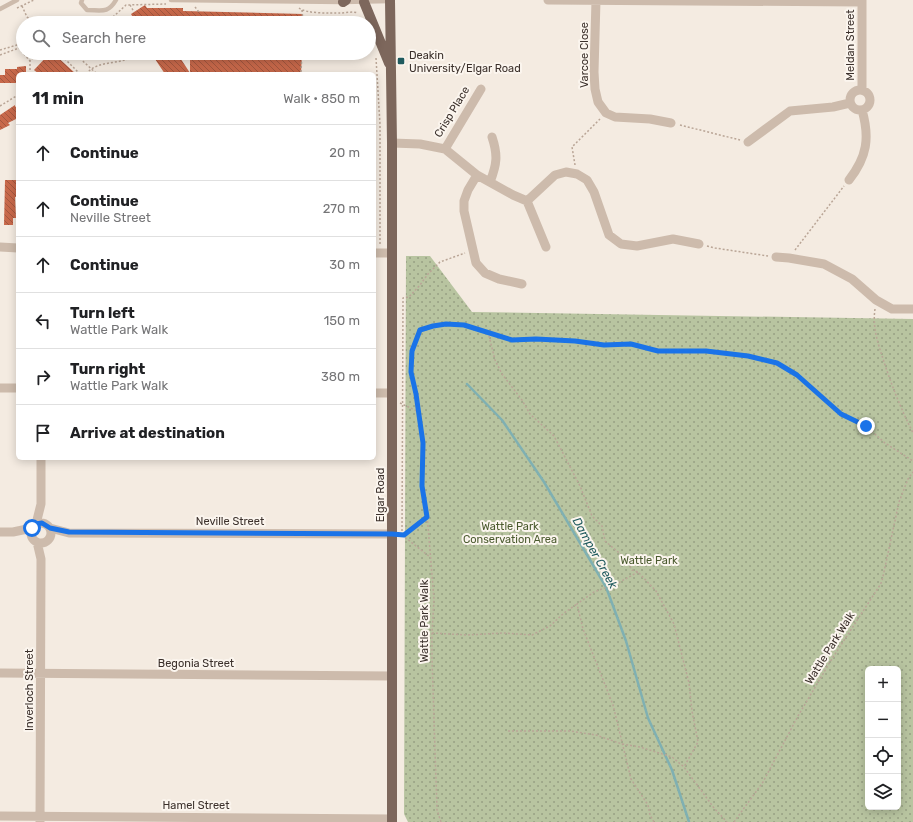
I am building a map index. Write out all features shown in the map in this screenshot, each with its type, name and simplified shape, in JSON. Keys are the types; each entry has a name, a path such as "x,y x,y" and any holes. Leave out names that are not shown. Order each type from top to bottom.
{"main road":[{"name":"Elgar Road","path":"392,0 391,396 399,535 392,676 392,820"},
{"path":"364,2 370,16"},
{"path":"376,31 391,67"}],"street":[{"path":"548,0 862,1"},
{"name":"Varcoe Close","path":"596,0 595,89 598,102 606,113"},
{"name":"Meldan Street","path":"862,1 862,90"},
{"name":"Crisp Place","path":"444,149 481,88"},
{"path":"862,90 868,93 870,100 868,106 862,110 853,108 850,103 850,96 855,91 862,90"},
{"path":"748,142 790,111 833,107 850,103"},
{"path":"849,180 858,168 864,151 866,131 862,110"},
{"path":"606,113 616,117 650,119 671,123"},
{"path":"490,182 496,166 496,148 492,137"},
{"path":"392,143 420,144 444,149 477,175 527,201 546,247"},
{"path":"527,201 555,175 566,172 577,174 587,180 594,192 609,235 621,244 637,246 673,239 699,244"},
{"path":"477,175 468,190 464,201 464,211 476,263 485,273 499,279 522,284"},
{"path":"0,247 16,248"},
{"path":"377,253 392,253"},
{"path":"776,257 824,264 852,280 876,300 892,309 913,309"},
{"path":"0,388 16,388"},
{"path":"376,393 391,396"},
{"path":"41,460 41,526 51,534 41,540 31,533 41,526"},
{"name":"Neville Street","path":"0,532 13,532 41,526 69,532 399,535"},
{"name":"Neville Street","path":"13,532 41,540 69,532"},
{"name":"Inverloch Street","path":"40,819 41,540"},
{"name":"Begonia Street","path":"0,673 392,676"},
{"name":"Hamel Street","path":"0,816 40,819 392,820"}],"lane":[{"path":"0,9 18,0"},
{"path":"82,0 82,3 87,10 106,11 112,7 116,0"},
{"path":"171,0 364,2 392,0"}],"path":[{"path":"18,0 27,16"},
{"path":"22,6 34,0"},
{"path":"130,5 134,12"},
{"path":"298,7 302,10 338,13 355,12 360,14"},
{"path":"302,10 302,16"},
{"path":"0,50 16,45"},
{"path":"0,55 16,49"},
{"path":"376,55 380,124 377,253"},
{"path":"66,60 78,72"},
{"path":"81,60 95,72"},
{"path":"87,72 90,68 110,62 125,62 128,60"},
{"path":"301,72 302,60"},
{"path":"30,61 30,72"},
{"path":"0,106 16,96"},
{"path":"577,174 572,147 606,113"},
{"path":"671,123 748,142"},
{"path":"789,258 849,180"},
{"path":"699,244 715,248 776,257"},
{"path":"399,535 404,404 403,298 409,296 440,262 472,250"},
{"path":"876,300 873,320 876,340 893,390 913,433"},
{"name":"Wattle Park Walk","path":"441,822 437,810 432,633 434,599 427,517 422,486 423,443 416,394 411,372 412,351 420,330 446,324 464,325 512,340 536,339 575,341 604,345 631,344 658,351 706,351 748,356 777,363 797,375 841,414 866,426 885,443 913,462"},
{"path":"488,332 496,360 502,374 522,400 530,414 554,436 580,486 592,516 602,526 605,541 624,557 632,570 638,572 656,591 674,624 690,683 692,711 698,742 684,767"},
{"path":"391,396 419,412"},
{"name":"Wattle Park Walk","path":"734,822 763,782 798,716 830,662 880,586 899,502 908,479 913,472"},
{"path":"399,535 427,517"},
{"path":"399,535 430,557"},
{"path":"432,633 467,635 503,633 532,635 550,626 564,613 594,592 618,583 638,572"},
{"path":"577,604 583,629 613,706 631,779 648,805 650,815 654,822"},
{"path":"508,731 570,731 596,735 622,744 640,747 672,757 684,767 714,808 727,822"}],"green space":[{"name":"Wattle Park","path":"406,256 430,256 472,312 913,319 913,822 408,822 404,814"}],"building":[{"path":"145,5 147,8 183,8 183,11 303,14 303,16 132,16 131,14"},
{"path":"43,60 61,60 74,72 36,72 34,70"},
{"path":"156,60 182,60 189,72 164,72"},
{"path":"190,60 302,60 301,72 190,72"},
{"path":"26,66 26,72 16,72 16,83 0,83 0,75 5,75 5,69 17,69 17,67"},
{"path":"15,105 15,107 16,106 16,119 8,123 10,125 0,130 0,115"},
{"path":"5,180 16,180 16,218 13,218 13,225 4,225"}],"waterway":[{"name":"Damper Creek","path":"467,384 502,420 544,482 606,587 626,641 648,718 672,770 689,822"}],"place":[{"name":"Deakin University/Elgar Road","path":"401,61"}],"route":[{"path":"32,528 36,524 42,523 48,525 50,528 69,532 404,535 427,517 422,486 423,443 416,394 411,372 412,351 420,330 446,324 464,325 512,340 536,339 575,341 604,345 631,344 658,351 706,351 748,356 777,363 797,375 841,414 866,426"}],"park label":[{"name":"Wattle Park Conservation Area","path":"510,532"}]}
